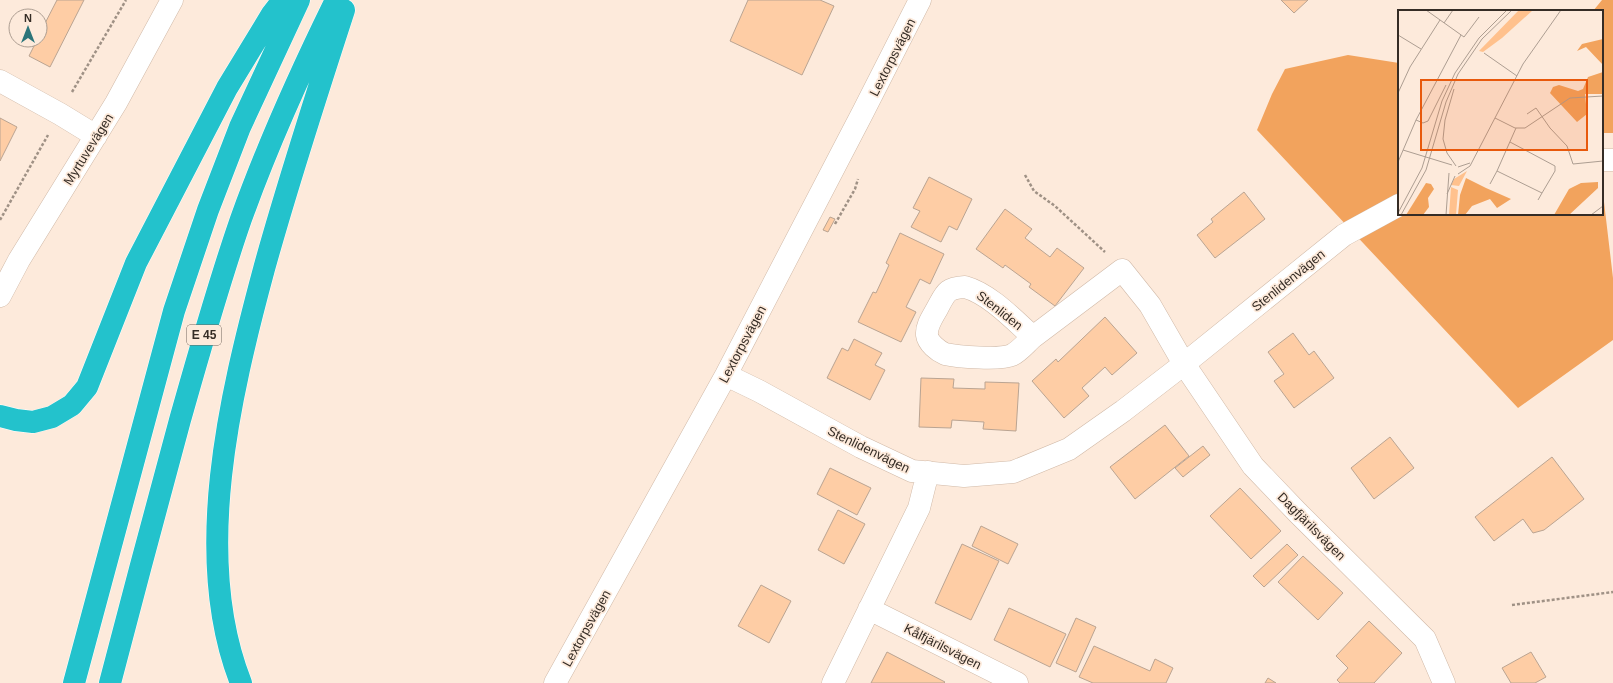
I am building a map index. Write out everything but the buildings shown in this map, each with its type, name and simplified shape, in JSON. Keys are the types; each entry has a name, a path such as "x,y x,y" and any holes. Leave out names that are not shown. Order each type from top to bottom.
{"highway":[{"path":"0,416 33,422 52,417 72,405 87,387 136,263 227,88 272,14 283,0"},
{"name":"E 45","path":"74,683 177,304 208,210 240,126 299,0"},
{"name":"E 45","path":"110,683 208,321 234,242 272,138 312,48 336,0"},
{"path":"241,683 234,667 223,623 218,573 218,520 224,458 235,390 255,304 285,195 347,0"}],"street":[{"name":"Myrtuvevägen","path":"0,296 19,260 116,103 172,0"},
{"name":"Lextorpsvägen","path":"555,683 726,376 860,119 920,0"},
{"path":"0,81 96,136"},
{"name":"Stenlidenvägen","path":"726,376 861,447 912,471 964,476 1013,472 1069,449 1123,411 1184,364 1344,235 1398,206"},
{"path":"1033,337 1122,270 1150,305 1184,364"},
{"name":"Dagfjärilsvägen","path":"1184,364 1253,466 1298,513 1425,639 1444,683"},
{"path":"833,683 918,508 928,472"},
{"name":"Kålfjärilsvägen","path":"869,609 1017,683"}],"path":[{"path":"1025,174 1034,190 1055,206 1122,270"},
{"path":"1512,605 1613,592"}],"shaded area":[{"path":"1602,0 1613,0 1613,133 1603,133 1603,10 1594,10"},
{"path":"1348,55 1398,63 1398,215 1603,215 1603,193 1613,278 1613,340 1518,408 1257,130 1272,94 1285,69"}]}
